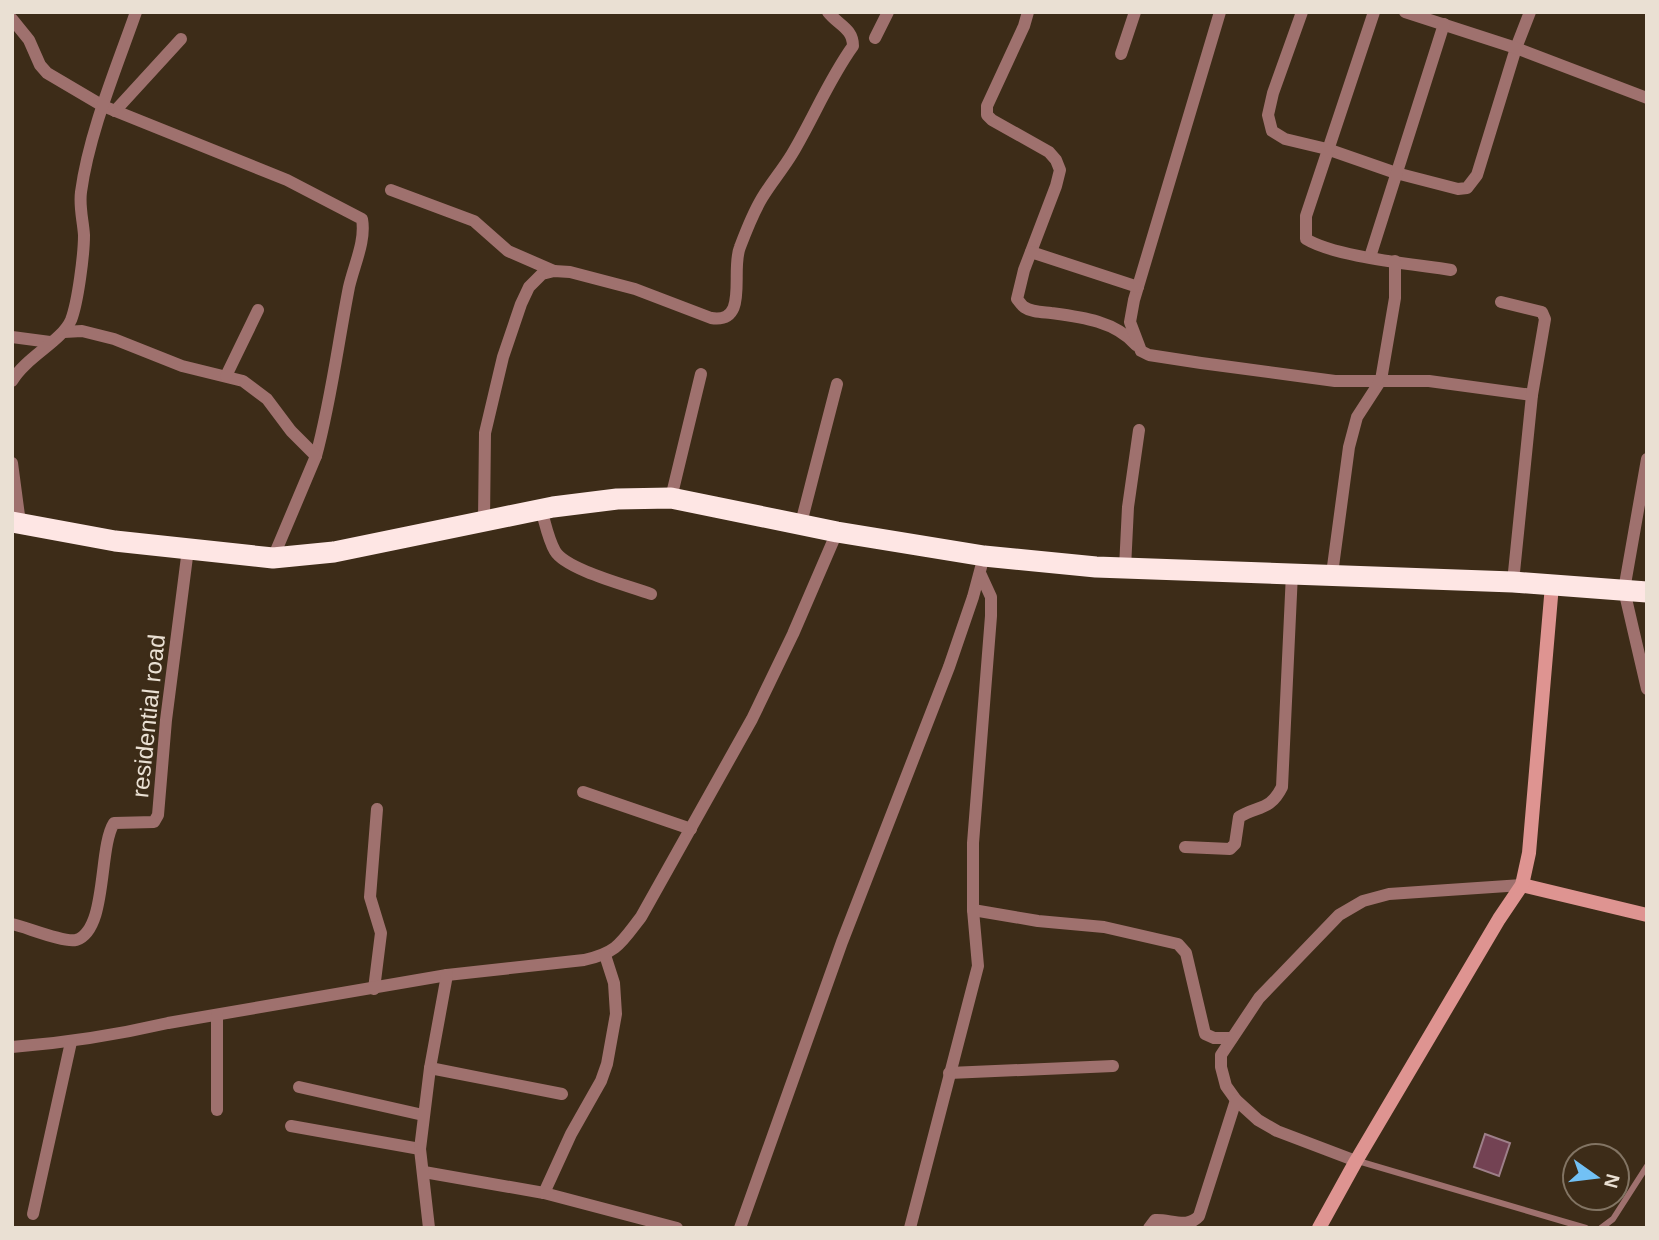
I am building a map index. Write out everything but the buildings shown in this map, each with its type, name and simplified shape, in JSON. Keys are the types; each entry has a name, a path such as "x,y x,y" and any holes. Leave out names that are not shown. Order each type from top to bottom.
{"highway":[{"path":"16,523 115,541 273,558 334,552 541,509 617,499 671,498 801,523 982,565 1332,574 1552,584 1647,592"}],"street":[{"path":"12,381 36,353 64,331 75,308 84,237 80,204 83,180 109,108 136,12"},
{"path":"484,520 484,442 503,357 529,287 542,274 554,271 570,272 635,289 711,318 722,320 730,316 735,308 735,259 761,199 792,156 853,46 853,38 847,29 828,12"},
{"path":"875,38 888,12"},
{"path":"1028,12 987,106 987,115 992,120 1049,152 1060,170 1019,285 1017,299 1024,307 1104,324 1128,336 1140,351 1149,355 1335,381 1429,381 1532,395"},
{"path":"1121,54 1135,12"},
{"path":"1140,351 1130,322 1138,286 1220,12"},
{"path":"1302,12 1273,93 1268,115 1272,131 1284,139 1327,149 1396,173 1458,189 1472,184 1530,12"},
{"path":"1374,12 1306,216 1306,239 1316,244 1370,257 1451,270"},
{"path":"1405,12 1516,48 1647,98"},
{"path":"12,19 29,40 40,65 47,73 109,108 287,180 362,219 363,236 352,275 328,409 316,456 273,558"},
{"path":"1370,257 1444,24"},
{"path":"109,108 181,39"},
{"path":"391,191 474,221 508,251 554,271"},
{"path":"1031,252 1138,286"},
{"path":"1332,574 1349,447 1357,417 1381,380 1395,298 1395,261"},
{"path":"1501,302 1542,312 1545,319 1532,395 1513,582"},
{"path":"226,376 258,310"},
{"path":"64,331 82,331 114,339 182,366 243,381 257,390 316,456"},
{"path":"12,337 50,342"},
{"path":"671,498 701,374"},
{"path":"801,523 837,384"},
{"path":"1125,568 1128,507 1139,430"},
{"path":"1647,459 1624,590 1647,689"},
{"path":"12,463 16,523"},
{"path":"541,509 555,552 563,560 651,594"},
{"path":"12,1047 71,1042 447,975 605,956 620,945 641,918 752,719 793,634 836,532"},
{"name":"residential road","path":"12,923 65,939 75,940 86,934 92,923 102,884 107,842 114,823 154,822 158,815 166,720 188,549"},
{"path":"910,1228 978,966 973,910 973,843 992,616 991,597 982,565"},
{"path":"740,1228 842,942 949,667 982,565"},
{"path":"1185,847 1230,849 1235,844 1239,817 1268,806 1276,799 1282,787 1292,573"},
{"path":"1319,1228 1499,919 1522,885 1529,853 1552,584"},
{"path":"583,792 691,829"},
{"path":"374,989 381,933 370,897 377,809"},
{"path":"1356,1161 1277,1132 1258,1120 1236,1100 1226,1086 1221,1067 1221,1055 1259,998 1339,915 1363,901 1389,894 1522,885 1647,915"},
{"path":"973,910 1038,921 1104,927 1178,944 1186,953 1205,1034 1214,1038 1232,1038"},
{"path":"544,1193 607,1064 616,1014 614,983 605,956"},
{"path":"429,1228 420,1149 430,1068 447,975"},
{"path":"217,1110 218,1014"},
{"path":"33,1214 71,1042"},
{"path":"949,1073 1113,1066"},
{"path":"430,1068 562,1094"},
{"path":"299,1087 423,1115"},
{"path":"1149,1228 1155,1220 1186,1224 1193,1223 1199,1216 1236,1100"},
{"path":"291,1126 420,1149"},
{"path":"424,1172 544,1193 677,1228"}],"lane":[{"path":"1356,1161 1586,1228"},
{"path":"1601,1228 1614,1219 1647,1166"}]}
